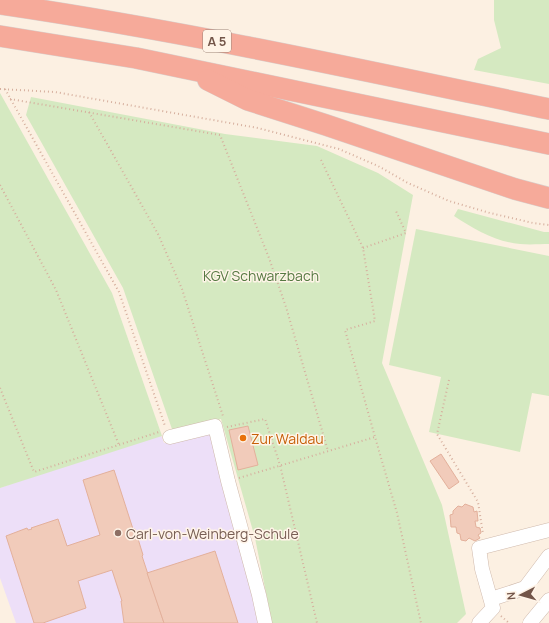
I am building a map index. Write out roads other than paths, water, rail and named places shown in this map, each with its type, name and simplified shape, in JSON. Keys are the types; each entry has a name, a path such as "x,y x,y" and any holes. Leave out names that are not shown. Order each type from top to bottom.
{"highway":[{"name":"A 5","path":"0,4 232,44 549,109"},
{"name":"A 5","path":"0,36 136,58 549,144"},
{"path":"184,68 248,100 326,124 508,186 549,198"}],"street":[{"path":"168,433 215,426 265,623"},
{"path":"478,623 493,608 482,569 479,548 549,530"},
{"path":"491,599 525,588 549,556"},
{"path":"530,623 549,600"}],"place":[{"name":"Zur Waldau","path":"243,438"},
{"name":"Carl-von-Weinberg-Schule","path":"118,533"}],"park label":[{"name":"KGV Schwarzbach","path":"261,275"}]}
